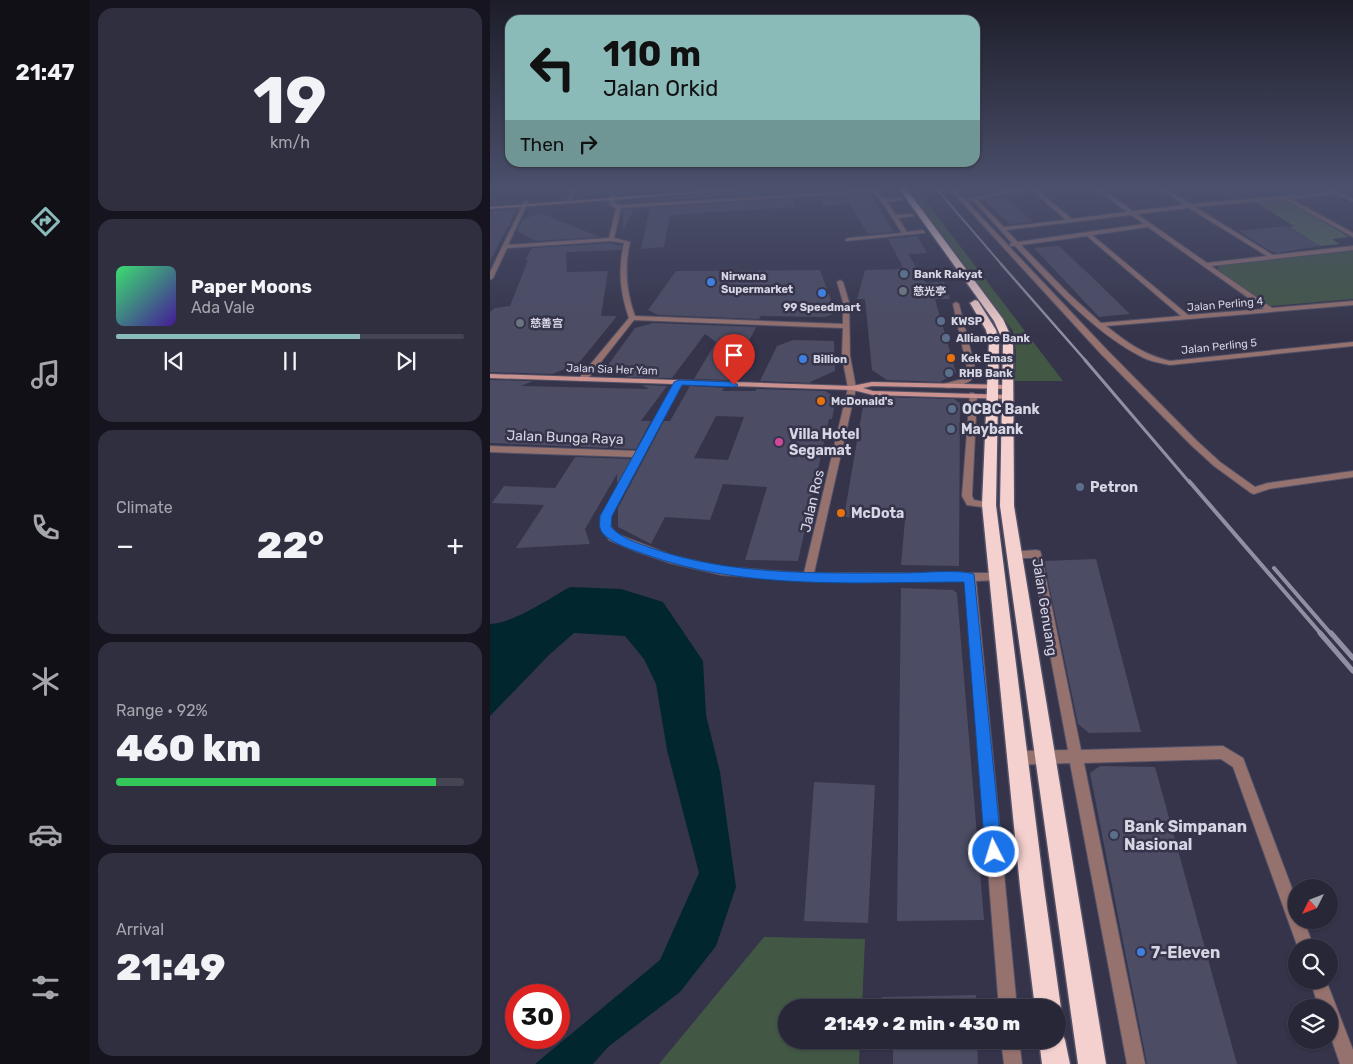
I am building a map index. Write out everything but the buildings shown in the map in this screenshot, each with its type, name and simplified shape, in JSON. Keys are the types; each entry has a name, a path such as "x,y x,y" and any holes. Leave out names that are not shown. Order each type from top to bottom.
{"highway":[{"path":"925,237 975,303 991,330 994,352 989,505 1016,758 1047,999"},
{"name":"Jalan Genuang","path":"937,237 999,321 1008,340 1007,506 1092,1064"},
{"path":"1054,1049 1056,1064"}],"street":[{"path":"490,278 510,237"},
{"path":"506,245 604,237"},
{"path":"614,237 627,242 621,270 622,286 632,318"},
{"path":"848,240 875,237"},
{"path":"997,237 1104,352 1194,443 1216,464 1254,491 1268,486 1353,474"},
{"name":"Jalan Perling 5","path":"1011,237 1098,325 1150,360 1165,363 1353,344"},
{"path":"1006,246 1069,237"},
{"path":"1091,237 1186,317"},
{"path":"1166,237 1270,310"},
{"path":"1240,237 1271,256"},
{"path":"1206,265 1353,248"},
{"name":"Jalan Ros","path":"808,577 852,388 846,356 846,302 840,282"},
{"name":"Jalan Perling 4","path":"1098,325 1353,303"},
{"path":"947,386 965,381 971,377 972,372 956,304"},
{"path":"1341,304 1353,312"},
{"path":"632,318 847,326"},
{"path":"583,379 632,318"},
{"name":"Jalan Sia Her Yam","path":"490,376 852,388 873,393 973,395 992,391"},
{"path":"679,382 606,516 606,528 613,537 670,559 722,571 808,577 996,577"},
{"name":"Jalan Sia Her Yam","path":"852,388 872,384 947,386 1008,392"},
{"path":"973,395 967,496 970,503 989,505"},
{"name":"Jalan Bunga Raya","path":"490,449 640,454"},
{"path":"1014,555 1036,554 1136,1064"},
{"path":"970,577 1007,999"},
{"path":"1016,758 1223,752 1238,763 1288,898"},
{"path":"1338,1033 1349,1064"},
{"path":"1011,1049 1013,1064"}],"shaded area":[{"path":"944,237 953,237 1063,381 1015,381 1016,351 1013,331"},
{"path":"1305,237 1349,237 1332,239 1340,244 1320,246"},
{"path":"1353,251 1353,299 1270,306 1217,270 1219,266"},
{"path":"570,587 621,589 663,602 703,661 706,715 720,772 736,887 716,946 680,992 608,1047 593,1064 535,1064 553,1049 570,1049 570,1035 660,960 699,873 667,750 656,684 644,659 625,636 574,633 549,655 490,716 490,624 509,620 542,604"},
{"path":"764,937 865,939 862,999 778,999 778,1049 860,1049 859,1064 659,1064"}],"railway":[{"path":"978,237 1002,265"},
{"path":"1001,264 1086,361"},
{"path":"1085,360 1190,483"},
{"path":"1189,481 1322,635"},
{"path":"1274,568 1332,635"},
{"path":"1320,633 1353,671"},
{"path":"1331,633 1353,658"}],"place":[{"name":"Bank Rakyat","path":"904,274"},
{"name":"Nirwana Supermarket","path":"711,282"},
{"name":"慈光亭","path":"903,291"},
{"name":"99 Speedmart","path":"822,293"},
{"name":"KWSP","path":"941,321"},
{"name":"慈善宫","path":"520,323"},
{"name":"Alliance Bank","path":"946,338"},
{"name":"Kek Emas","path":"951,358"},
{"name":"Billion","path":"803,359"},
{"name":"RHB Bank","path":"949,373"},
{"name":"McDonald's","path":"821,401"},
{"name":"OCBC Bank","path":"952,409"},
{"name":"Maybank","path":"951,429"},
{"name":"Villa Hotel Segamat","path":"779,442"},
{"name":"Petron","path":"1080,487"},
{"name":"McDota","path":"841,513"},
{"name":"Bank Simpanan Nasional","path":"1114,835"},
{"name":"7-Eleven","path":"1141,952"}],"route":[{"path":"734,385 679,382 606,516 606,528 613,537 639,548 670,559 722,571 808,577 970,577 994,852"}]}
